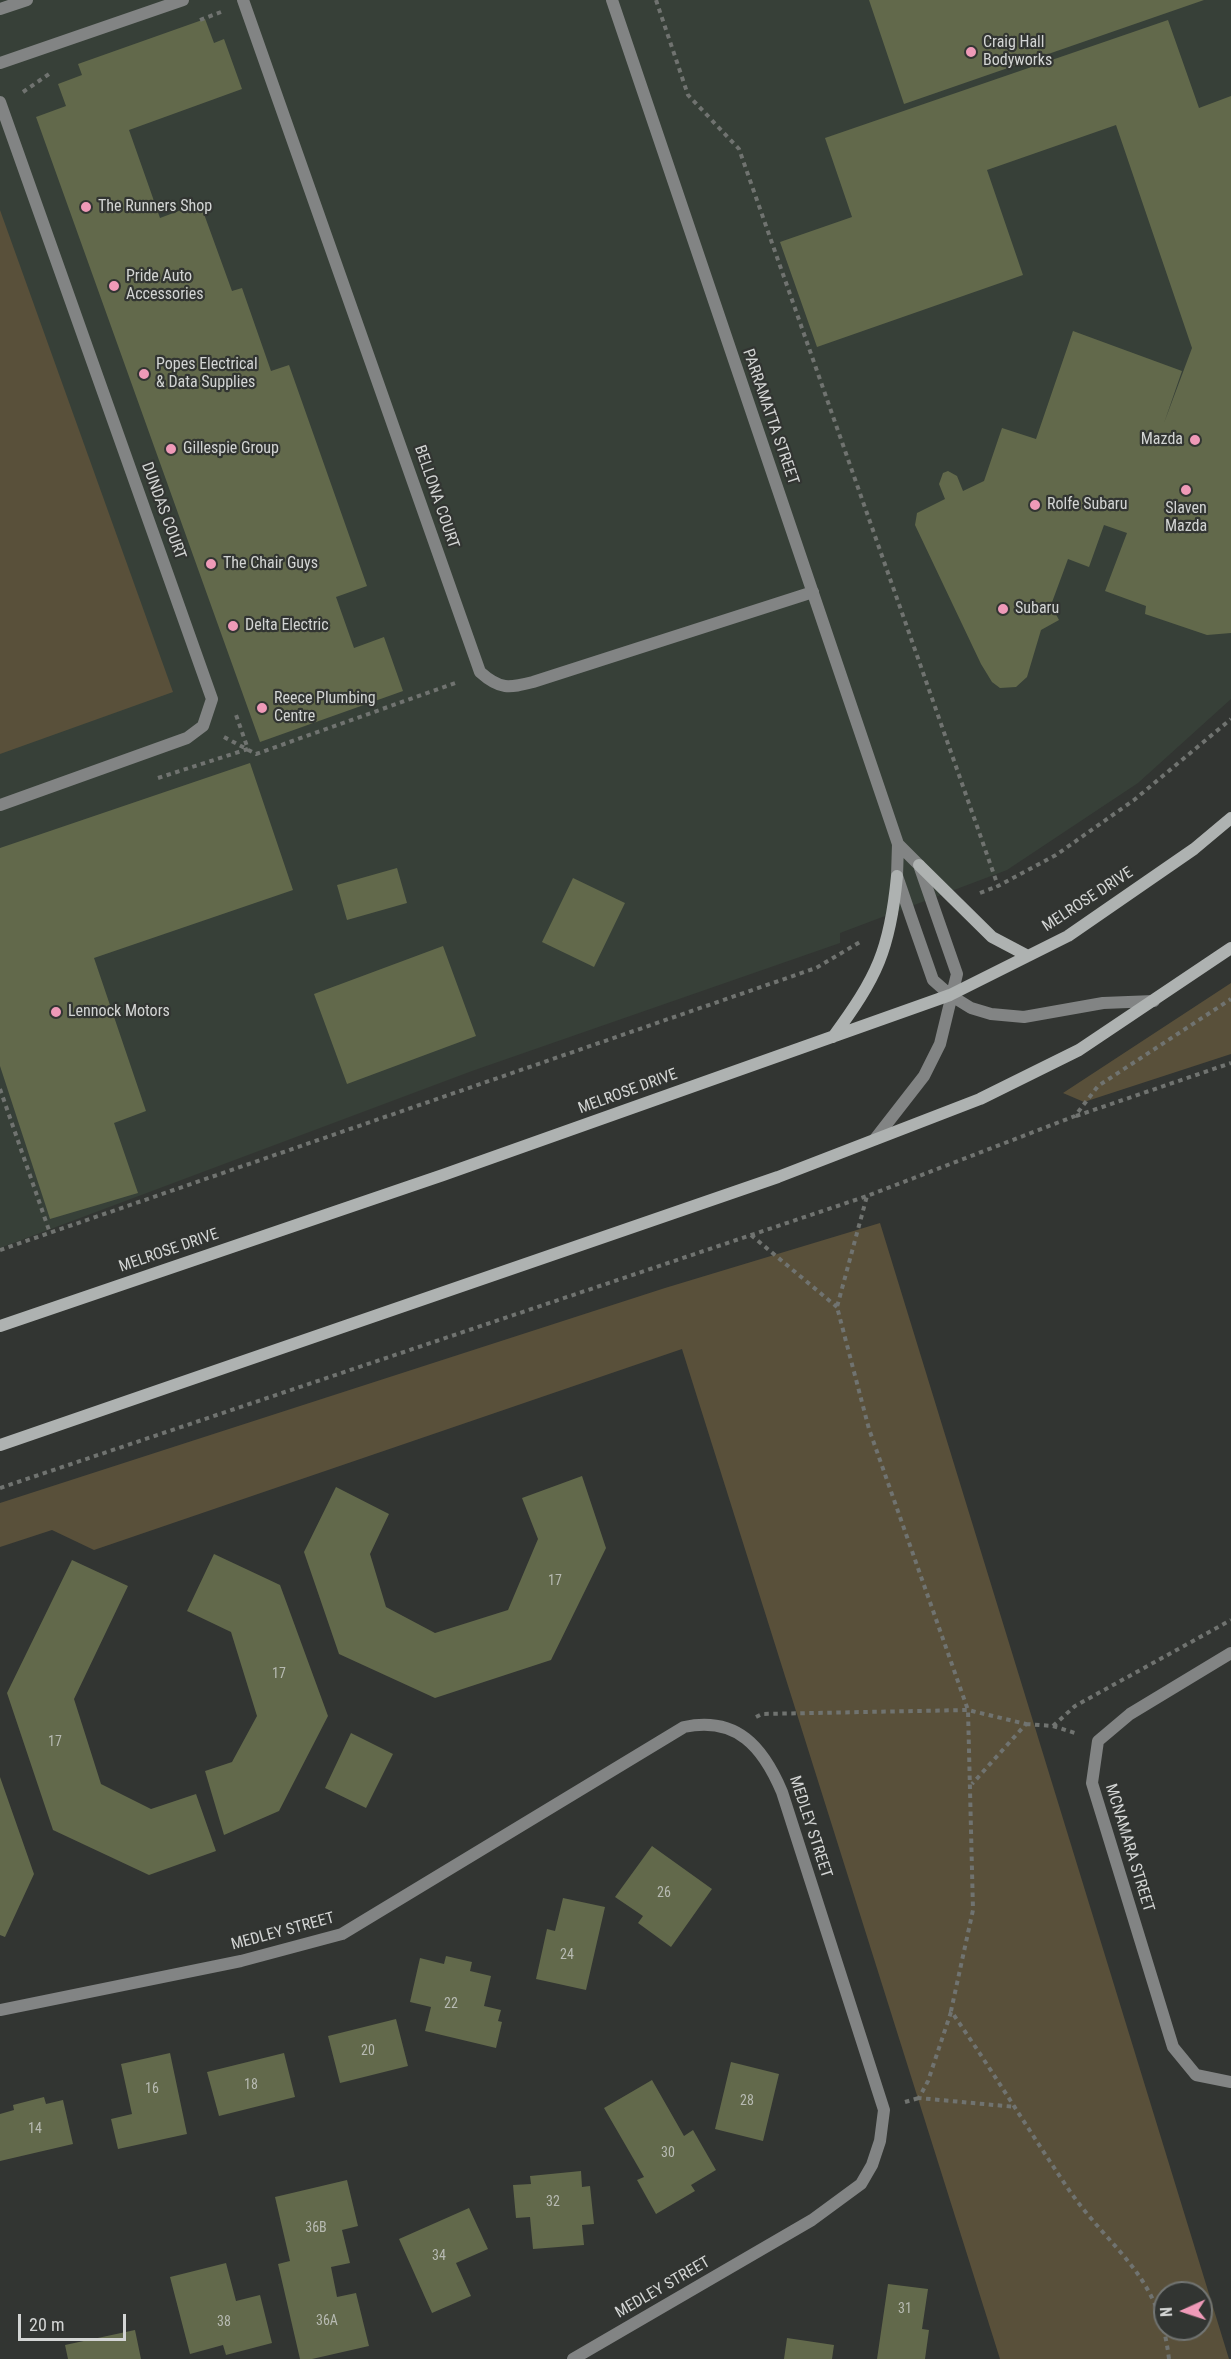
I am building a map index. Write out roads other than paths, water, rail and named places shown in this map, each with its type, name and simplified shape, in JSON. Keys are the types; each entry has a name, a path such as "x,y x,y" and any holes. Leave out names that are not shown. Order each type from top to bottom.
{"main road":[{"name":"MELROSE DRIVE","path":"0,1326 443,1175 950,995 1068,936 1194,849 1231,818"},
{"path":"919,865 993,937 1028,956"},
{"path":"833,1037 873,979 887,945 897,876"},
{"path":"0,1445 778,1177 980,1099 1079,1050 1231,948"}],"street":[{"path":"0,9 27,0"},
{"path":"0,63 183,0"},
{"name":"BELLONA COURT","path":"243,0 480,672 492,683 509,688 813,592"},
{"name":"PARRAMATTA STREET","path":"612,0 898,844 897,876 933,980 950,995 971,1008 991,1014 1024,1017 1103,1002 1154,1001"},
{"name":"DUNDAS COURT","path":"0,102 212,699 203,726 188,738 0,805"},
{"name":"PARRAMATTA STREET","path":"874,1139 924,1076 940,1044 950,995 957,974 919,865 898,844"},
{"name":"MCNAMARA STREET","path":"1231,1653 1130,1714 1098,1741 1092,1784 1173,2047 1196,2075 1231,2082"},
{"name":"MEDLEY STREET","path":"0,2010 241,1960 342,1935 684,1727 700,1724 733,1730 760,1751 773,1770 782,1792 884,2110 880,2140 872,2165 861,2184 812,2220 573,2359"}],"place":[{"name":"Craig Hall Bodyworks","path":"971,52"},
{"name":"The Runners Shop","path":"86,207"},
{"name":"Pride Auto Accessories","path":"114,286"},
{"name":"Popes Electrical & Data Supplies","path":"144,374"},
{"name":"Mazda","path":"1195,440"},
{"name":"Gillespie Group","path":"171,449"},
{"name":"Slaven Mazda","path":"1186,490"},
{"name":"Rolfe Subaru","path":"1035,505"},
{"name":"The Chair Guys","path":"211,564"},
{"name":"Subaru","path":"1003,609"},
{"name":"Delta Electric","path":"233,626"},
{"name":"Reece Plumbing Centre","path":"262,708"},
{"name":"Lennock Motors","path":"56,1012"}]}
